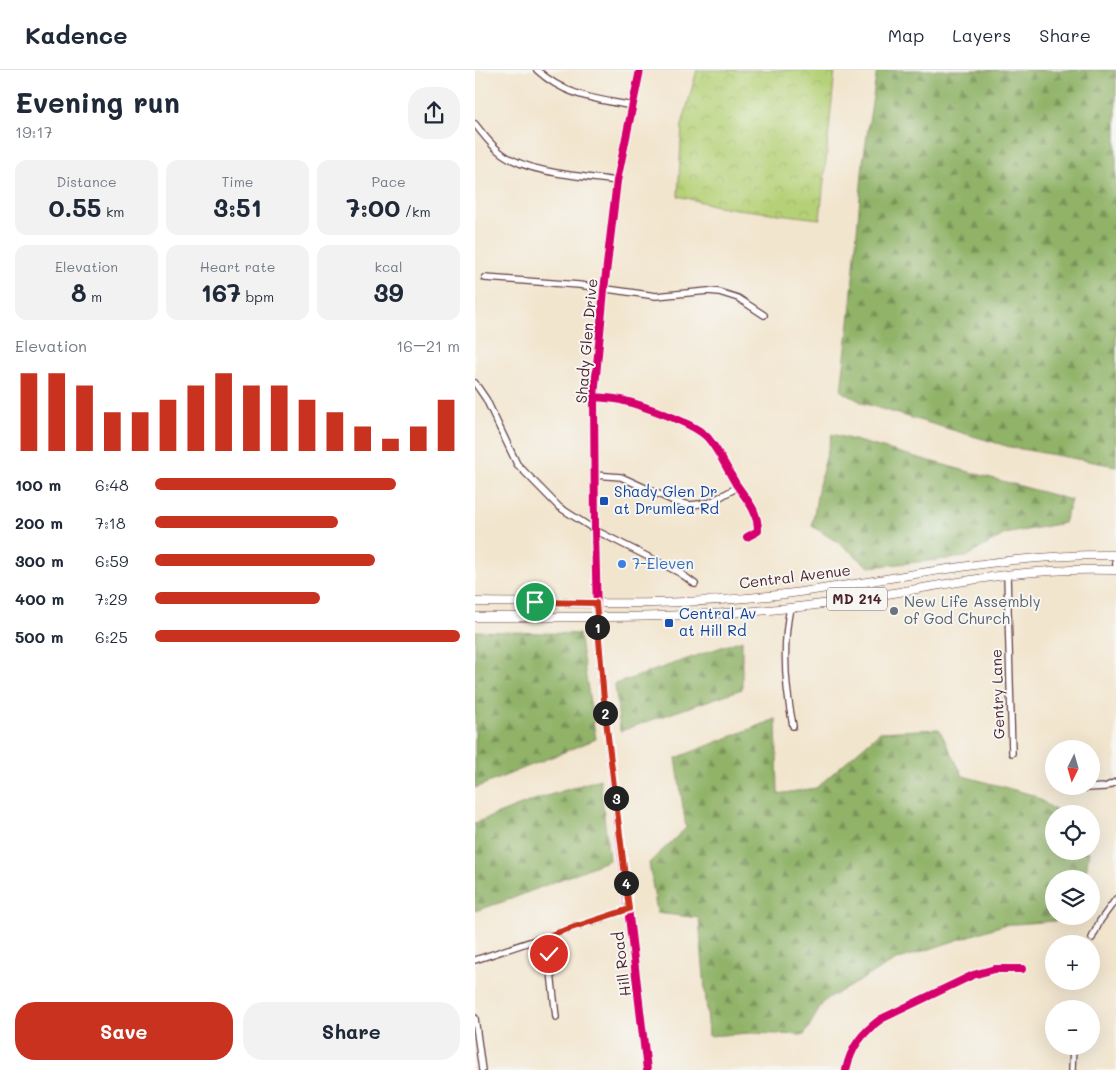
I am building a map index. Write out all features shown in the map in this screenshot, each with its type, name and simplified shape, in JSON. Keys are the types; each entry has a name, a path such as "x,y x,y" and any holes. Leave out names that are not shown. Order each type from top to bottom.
{"main road":[{"name":"Central Avenue","path":"475,602 656,603 776,595 1001,560 1063,555 1116,555"},
{"name":"Central Avenue","path":"475,616 702,615 790,608 1007,575 1052,571 1116,570"}],"street":[{"path":"537,70 551,82 568,92 633,106"},
{"name":"Shady Glen Drive","path":"597,616 594,397 617,181 640,70"},
{"path":"475,124 503,154 526,166 617,181"},
{"path":"485,278 579,285 656,296 700,290 719,292 745,302 764,315"},
{"path":"475,383 486,399 520,467 559,507 595,530 680,573 695,584"},
{"path":"594,397 614,399 639,406 700,432 713,444 738,487 754,508 758,520 758,531 747,537"},
{"path":"595,475 621,477 676,502 690,505 709,503 738,487"},
{"path":"1116,555 1116,565"},
{"name":"Gentry Lane","path":"1007,575 1012,754"},
{"path":"790,608 785,625 784,658 788,700 793,726"},
{"name":"Hill Road","path":"597,616 605,712 647,1070"},
{"path":"1100,787 1116,782"},
{"path":"1093,935 1100,921 1116,899"},
{"path":"475,960 629,909"},
{"path":"547,936 556,1017"},
{"path":"846,1070 854,1046 868,1029 881,1019 973,975 995,969 1022,969"},
{"path":"475,1018 482,1070"},
{"path":"1072,1070 1073,1055"}],"green space":[{"path":"697,70 835,70 820,219 721,207 678,196 682,125"},
{"path":"877,70 1116,70 1116,466 1010,447 865,404 841,391 850,314 863,162"},
{"path":"832,434 1071,500 1064,523 1005,534 966,557 869,567 846,548 812,526 819,485"},
{"path":"475,631 579,634 596,739 475,788"},
{"path":"742,640 742,689 620,731 615,684"},
{"path":"776,719 778,794 816,788 880,732 939,729 963,776 1033,795 1048,805 1045,805 1045,860 1088,860 1086,870 1045,870 1045,922 1003,925 896,960 824,1001 804,1035 750,1033 709,1036 699,918 657,913 649,863 686,828 676,758"},
{"path":"600,779 609,860 511,899 475,911 475,823 534,800"}],"cycle path":[{"path":"640,70 617,181 594,397 597,616 605,712 647,1070"},
{"path":"594,397 621,400 654,410 692,426 708,438 754,511 758,531 747,537"},
{"path":"846,1070 858,1041 881,1019 973,975 995,969 1022,969"}],"place":[{"name":"Shady Glen Dr at Drumlea Rd","path":"604,501"},
{"name":"7-Eleven","path":"622,564"},
{"name":"New Life Assembly of God Church","path":"894,611"},
{"name":"Central Av at Hill Rd","path":"669,623"}],"route":[{"path":"535,602 596,603 605,712 629,909 547,936 549,954"}]}
